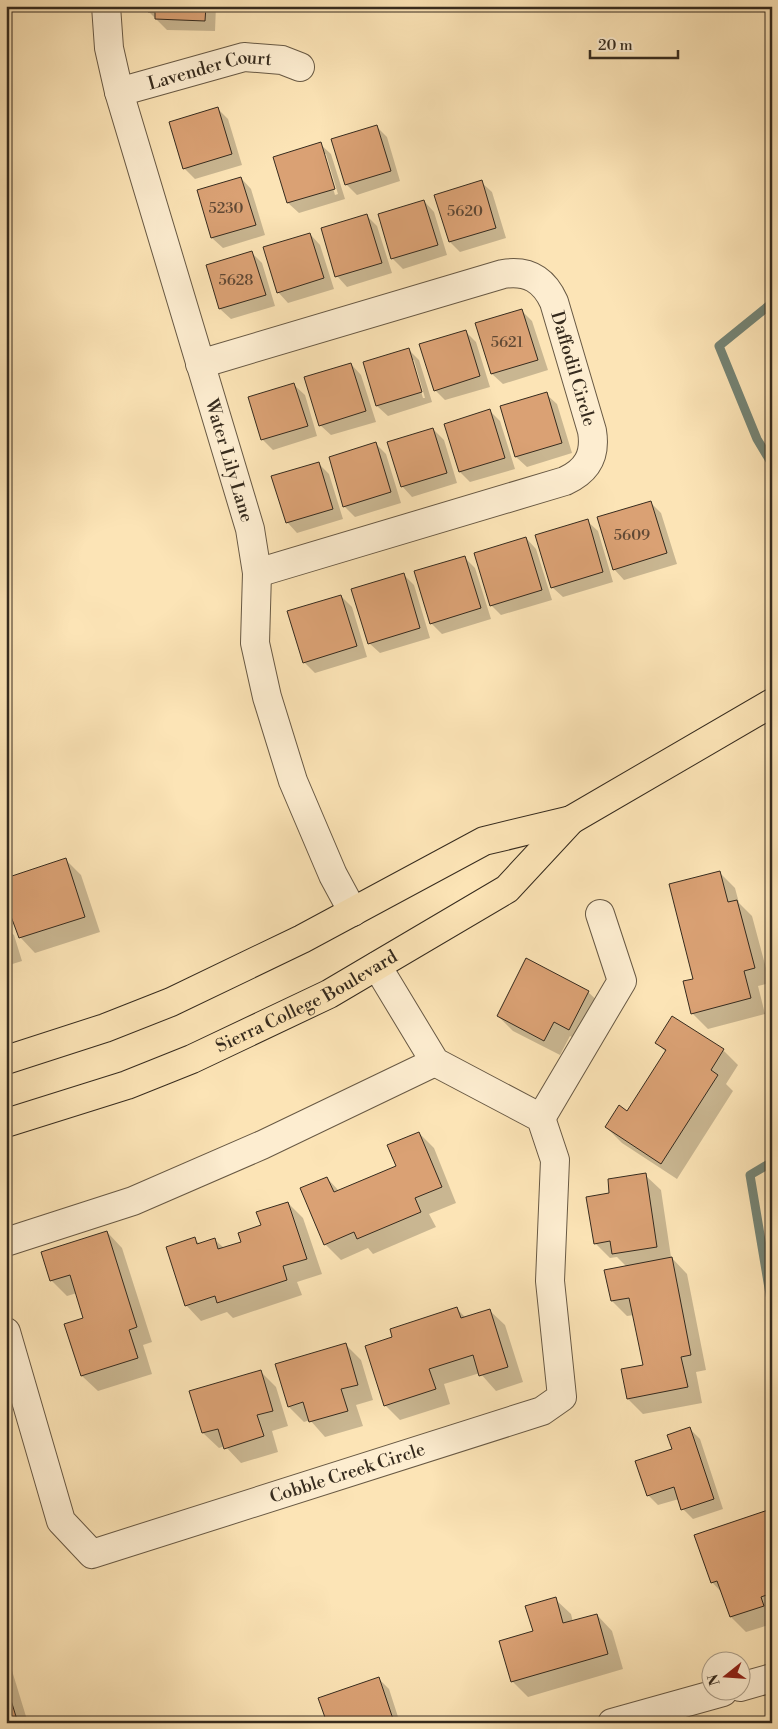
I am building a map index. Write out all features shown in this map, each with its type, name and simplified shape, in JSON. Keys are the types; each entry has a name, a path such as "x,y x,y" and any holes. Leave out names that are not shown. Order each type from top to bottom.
{"main road":[{"name":"Sierra College Boulevard","path":"6,1060 105,1028 171,1002 252,964 484,841 571,820 772,703"},
{"name":"Sierra College Boulevard","path":"6,1123 127,1085 192,1058 329,994 507,890 571,820"}],"street":[{"name":"Water Lily Lane","path":"106,6 109,48 119,92 250,528 257,573 255,643 267,697 293,781 327,861 353,912"},
{"name":"Lavender Court","path":"119,92 244,57 282,60 300,67"},
{"name":"Daffodil Circle","path":"200,364 503,274 524,274 543,283 554,302 592,431 594,441 589,462 583,470 565,481 257,573"},
{"path":"377,966 435,1062 541,1118 622,981 600,914"},
{"path":"6,1242 133,1202 262,1145 435,1062"},
{"name":"Cobble Creek Circle","path":"6,1332 61,1521 92,1554 542,1411 562,1397 550,1281 555,1160 541,1118"},
{"path":"750,1684 772,1678"},
{"path":"612,1723 700,1698"}],"building":[{"path":"148,6 206,6 205,21 155,19 155,12 148,12"},
{"path":"218,107 232,154 183,169 169,122"},
{"path":"377,125 391,171 345,185 331,139"},
{"path":"321,142 335,189 287,203 273,157"},
{"path":"241,177 256,225 211,238 197,190"},
{"path":"482,180 496,228 449,242 434,195"},
{"path":"424,200 438,245 391,259 378,214"},
{"path":"367,214 382,263 335,277 321,228"},
{"path":"310,233 324,278 277,293 263,247"},
{"path":"252,251 266,295 219,309 206,265"},
{"path":"522,309 538,360 491,374 475,323"},
{"path":"466,330 480,376 434,391 419,344"},
{"path":"409,348 422,392 376,406 363,362"},
{"path":"351,363 366,411 319,426 304,377"},
{"path":"294,383 308,426 261,440 248,397"},
{"path":"547,392 562,443 515,457 500,406"},
{"path":"490,409 505,458 459,472 444,424"},
{"path":"433,428 447,473 401,487 387,442"},
{"path":"376,442 391,492 343,507 329,457"},
{"path":"319,462 333,509 286,523 271,476"},
{"path":"651,501 667,553 613,570 597,517"},
{"path":"588,519 603,572 551,588 535,535"},
{"path":"526,537 542,590 490,606 474,553"},
{"path":"465,556 481,608 430,624 414,571"},
{"path":"404,573 420,628 368,644 351,589"},
{"path":"341,595 357,646 303,663 287,611"},
{"path":"66,858 85,917 19,938 6,903 6,878"},
{"path":"720,871 728,902 737,900 755,968 744,971 751,998 691,1014 683,981 693,979 669,884"},
{"path":"526,958 589,991 569,1030 554,1022 544,1041 497,1016"},
{"path":"672,1016 724,1049 711,1070 718,1075 661,1164 605,1127 619,1105 627,1111 666,1050 655,1043"},
{"path":"419,1132 442,1187 415,1198 421,1212 357,1239 354,1232 324,1245 300,1188 327,1177 334,1192 396,1166 387,1145"},
{"path":"646,1173 657,1247 612,1254 610,1241 594,1244 586,1197 609,1193 608,1179"},
{"path":"288,1202 307,1259 283,1266 287,1280 217,1303 215,1296 185,1306 166,1247 195,1237 197,1244 215,1238 218,1249 241,1242 238,1233 261,1225 256,1212"},
{"path":"107,1231 137,1327 129,1330 138,1358 81,1376 64,1324 83,1318 70,1275 50,1281 41,1252"},
{"path":"672,1257 691,1355 681,1357 688,1387 627,1399 621,1369 643,1365 629,1298 611,1301 604,1270"},
{"path":"457,1307 461,1318 490,1309 508,1367 479,1376 473,1355 429,1369 436,1389 384,1406 365,1346 392,1337 390,1329"},
{"path":"346,1343 358,1385 341,1389 348,1411 309,1422 303,1402 288,1407 275,1364"},
{"path":"261,1370 273,1411 257,1415 264,1436 224,1449 218,1429 202,1433 189,1391"},
{"path":"690,1427 714,1499 681,1510 674,1487 647,1496 635,1461 672,1449 667,1435"},
{"path":"771,1509 772,1593 761,1597 764,1606 730,1617 717,1581 711,1583 694,1535"},
{"path":"556,1597 563,1623 597,1614 608,1654 511,1682 499,1641 533,1631 525,1606"},
{"path":"379,1677 394,1722 327,1723 318,1698"},
{"path":"6,1684 18,1723 6,1723"}],"waterway":[{"path":"772,303 719,346 757,439 772,464"},
{"path":"772,1162 750,1175 772,1306"}]}
